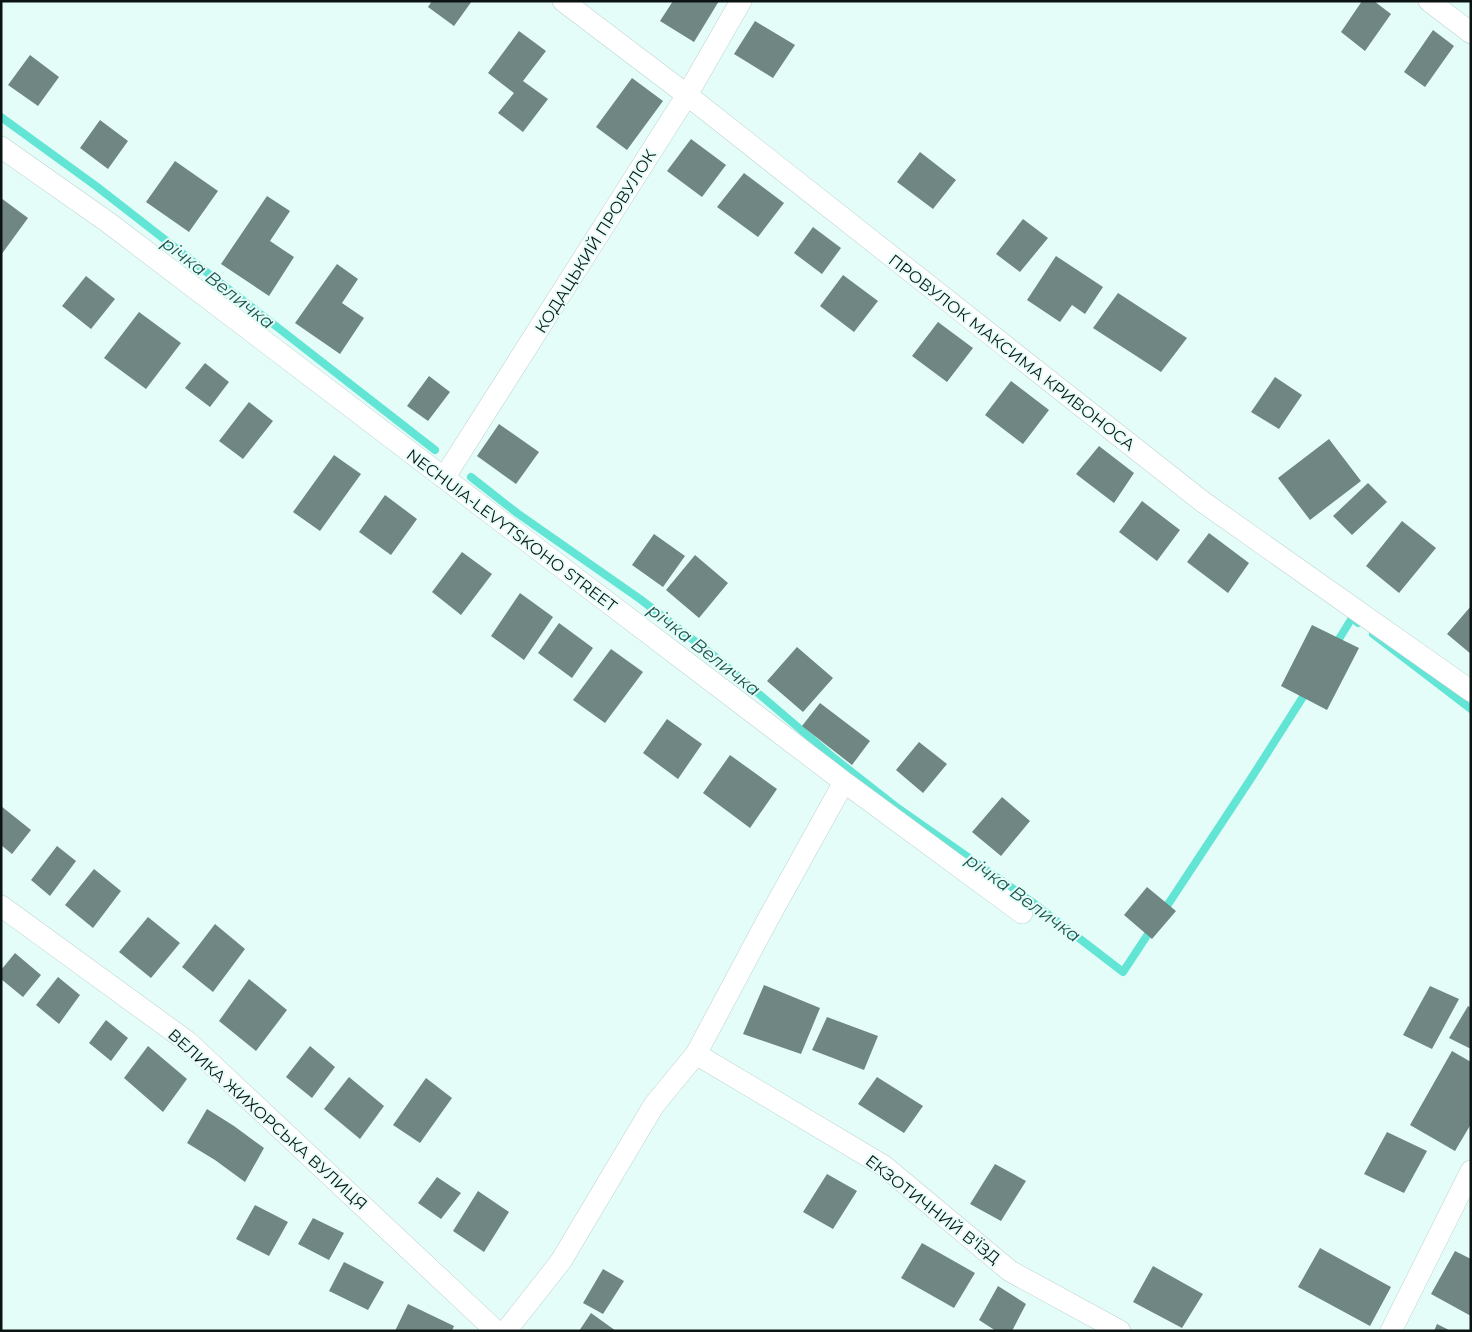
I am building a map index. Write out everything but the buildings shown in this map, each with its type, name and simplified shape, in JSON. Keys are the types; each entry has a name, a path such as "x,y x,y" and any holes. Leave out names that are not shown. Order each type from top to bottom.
{"street":[{"name":"ПРОВУЛОК МАКСИМА КРИВОНОСА","path":"563,1 687,95 1203,502 1471,691"},
{"name":"КОДАЦЬКИЙ ПРОВУЛОК","path":"444,478 687,95 741,1"},
{"path":"1429,1 1471,33"},
{"name":"NECHUIA-LEVYTSKOHO STREET","path":"1,147 117,229 844,782 1022,913"},
{"path":"506,1331 561,1261 654,1105 696,1054 844,782"},
{"name":"ВЕЛИКА ЖИХОРСЬКА ВУЛИЦЯ","path":"1,906 188,1042 496,1331"},
{"name":"ЕКЗОТИЧНИЙ В'ЇЗД","path":"696,1054 884,1166 1010,1271 1120,1331"},
{"path":"1391,1331 1471,1171"}],"waterway":[{"name":"річка Величка","path":"1,117 96,186 435,450"},
{"name":"річка Величка","path":"471,477 517,513 640,599 718,659 834,758 895,806 1032,902 1123,972 1152,928"},
{"name":"річка Величка","path":"1334,647 1352,618 1358,623"},
{"name":"річка Величка","path":"1373,634 1471,709"},
{"name":"річка Величка","path":"1163,912 1308,689"}]}
